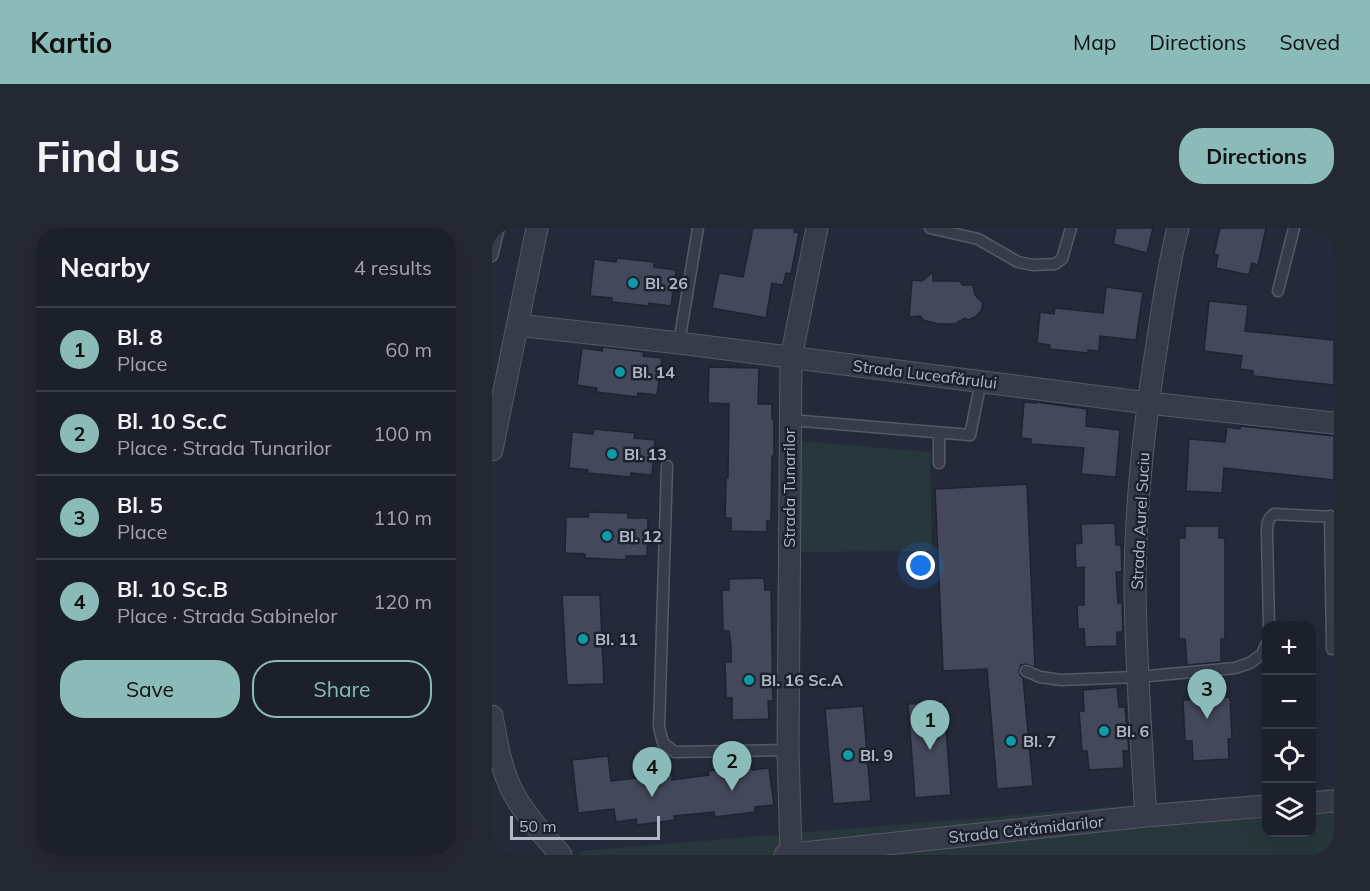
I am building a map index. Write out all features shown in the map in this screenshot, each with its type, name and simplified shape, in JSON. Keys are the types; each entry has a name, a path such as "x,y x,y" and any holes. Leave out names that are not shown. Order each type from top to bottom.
{"street":[{"path":"492,450 537,228"},
{"name":"Strada Tunarilor","path":"791,854 788,750 791,358 817,228"},
{"name":"Strada Aurel Suciu","path":"1146,816 1137,677 1135,587 1139,497 1148,403 1170,261 1178,228"},
{"name":"Strada Luceafărului","path":"517,325 679,343 1148,403 1334,423"},
{"path":"492,716 496,741 509,784 528,816 561,855"},
{"path":"1316,803 1334,801"},
{"name":"Strada Cărămidarilor","path":"785,855 1146,816 1262,806"}],"lane":[{"path":"492,256 499,228"},
{"path":"679,343 698,228"},
{"path":"930,228 978,239 1018,262 1033,266 1055,264 1062,259 1071,228"},
{"path":"1278,291 1294,228"},
{"path":"790,420 970,435 981,381"},
{"path":"939,433 939,464"},
{"path":"667,466 659,727 663,743 675,752 788,750"},
{"path":"1269,621 1267,524 1270,517 1274,514 1332,516 1332,650"},
{"path":"1026,671 1040,677 1060,680 1137,677 1235,668 1250,663 1262,654"}],"shaded area":[{"path":"800,441 930,452 932,551 796,552"},
{"path":"1334,788 1334,855 579,855 582,851 1262,794 1262,837 1316,837 1316,790"}],"building":[{"path":"753,228 795,228 794,232 799,233 791,274 786,273 783,285 772,283 766,318 712,308 719,273 743,277"},
{"path":"1116,228 1153,228 1147,253 1113,244"},
{"path":"1220,228 1266,228 1258,265 1252,263 1249,275 1216,268 1218,255 1214,254"},
{"name":"Bl. 26","path":"617,258 654,262 654,267 676,270 671,306 612,302 612,298 590,296 594,259 616,262"},
{"path":"933,272 933,281 959,281 963,285 973,285 975,295 983,303 981,311 975,317 968,320 965,318 955,324 938,324 923,320 920,316 909,317 912,280 922,281"},
{"path":"1106,287 1143,292 1136,340 1100,336 1099,351 1088,350 1088,353 1049,349 1050,345 1037,343 1040,312 1054,314 1055,308 1103,313"},
{"path":"1209,301 1248,305 1245,331 1334,340 1334,385 1253,376 1253,371 1240,369 1242,356 1204,351"},
{"name":"Bl. 14","path":"603,347 644,352 643,356 662,358 657,395 638,393 637,397 596,392 597,388 577,385 582,348 602,351"},
{"path":"709,367 759,368 758,404 772,404 774,456 772,456 771,521 767,521 767,532 731,531 731,518 725,518 729,404 708,403"},
{"path":"1024,402 1087,409 1086,426 1120,430 1116,477 1081,474 1084,448 1031,444 1031,439 1021,438"},
{"path":"1240,426 1334,436 1334,480 1224,468 1222,493 1186,491 1189,439 1225,442 1227,427 1240,429"},
{"name":"Bl. 13","path":"594,429 635,433 634,438 655,440 652,475 631,473 631,477 587,473 588,470 569,468 572,432 593,434"},
{"path":"1027,484 1035,667 1021,665 1019,671 1023,678 1033,786 997,789 987,669 943,671 935,489"},
{"name":"Bl. 12","path":"589,512 628,513 628,518 648,518 647,556 626,556 626,560 585,558 585,554 565,553 566,517 588,517"},
{"path":"1115,523 1116,545 1121,545 1122,572 1116,572 1118,603 1122,603 1123,632 1117,632 1117,646 1085,647 1084,629 1078,629 1077,605 1084,605 1084,567 1076,568 1075,544 1082,543 1081,524"},
{"path":"1185,526 1219,526 1219,538 1225,538 1225,639 1221,639 1221,662 1187,665 1185,639 1179,639 1179,538 1185,538"},
{"path":"764,578 765,590 771,590 773,701 768,701 769,719 732,720 732,698 726,698 725,662 731,662 731,646 729,631 723,631 722,590 729,590 729,579"},
{"name":"Bl. 11","path":"562,595 600,595 604,684 567,685"},
{"path":"1223,677 1224,697 1230,697 1232,739 1228,739 1229,759 1193,761 1192,741 1185,741 1183,700 1189,700 1188,680"},
{"name":"Bl. 6","path":"1117,687 1119,707 1125,707 1129,751 1123,751 1124,768 1089,770 1087,751 1082,751 1079,711 1084,711 1083,690"},
{"path":"944,702 951,795 915,798 908,704"},
{"name":"Bl. 9","path":"863,706 871,801 833,804 825,709"},
{"path":"608,756 611,781 672,774 672,780 709,775 708,771 751,766 752,770 769,768 774,805 755,807 755,812 715,817 714,812 674,816 675,820 637,825 636,819 616,822 614,809 578,813 572,760"}],"place":[{"name":"Bl. 26","path":"633,283"},
{"name":"Bl. 14","path":"620,372"},
{"name":"Bl. 13","path":"612,454"},
{"name":"Bl. 12","path":"607,536"},
{"name":"Bl. 11","path":"583,639"},
{"name":"Bl. 16 Sc.A","path":"749,680"},
{"name":"Bl. 5","path":"1207,719"},
{"name":"Bl. 6","path":"1104,731"},
{"name":"Bl. 7","path":"1011,741"},
{"name":"Bl. 8","path":"930,750"},
{"name":"Bl. 9","path":"848,755"},
{"name":"Bl. 10 Sc.C","path":"732,791"},
{"name":"Bl. 10 Sc.B","path":"652,797"}]}
